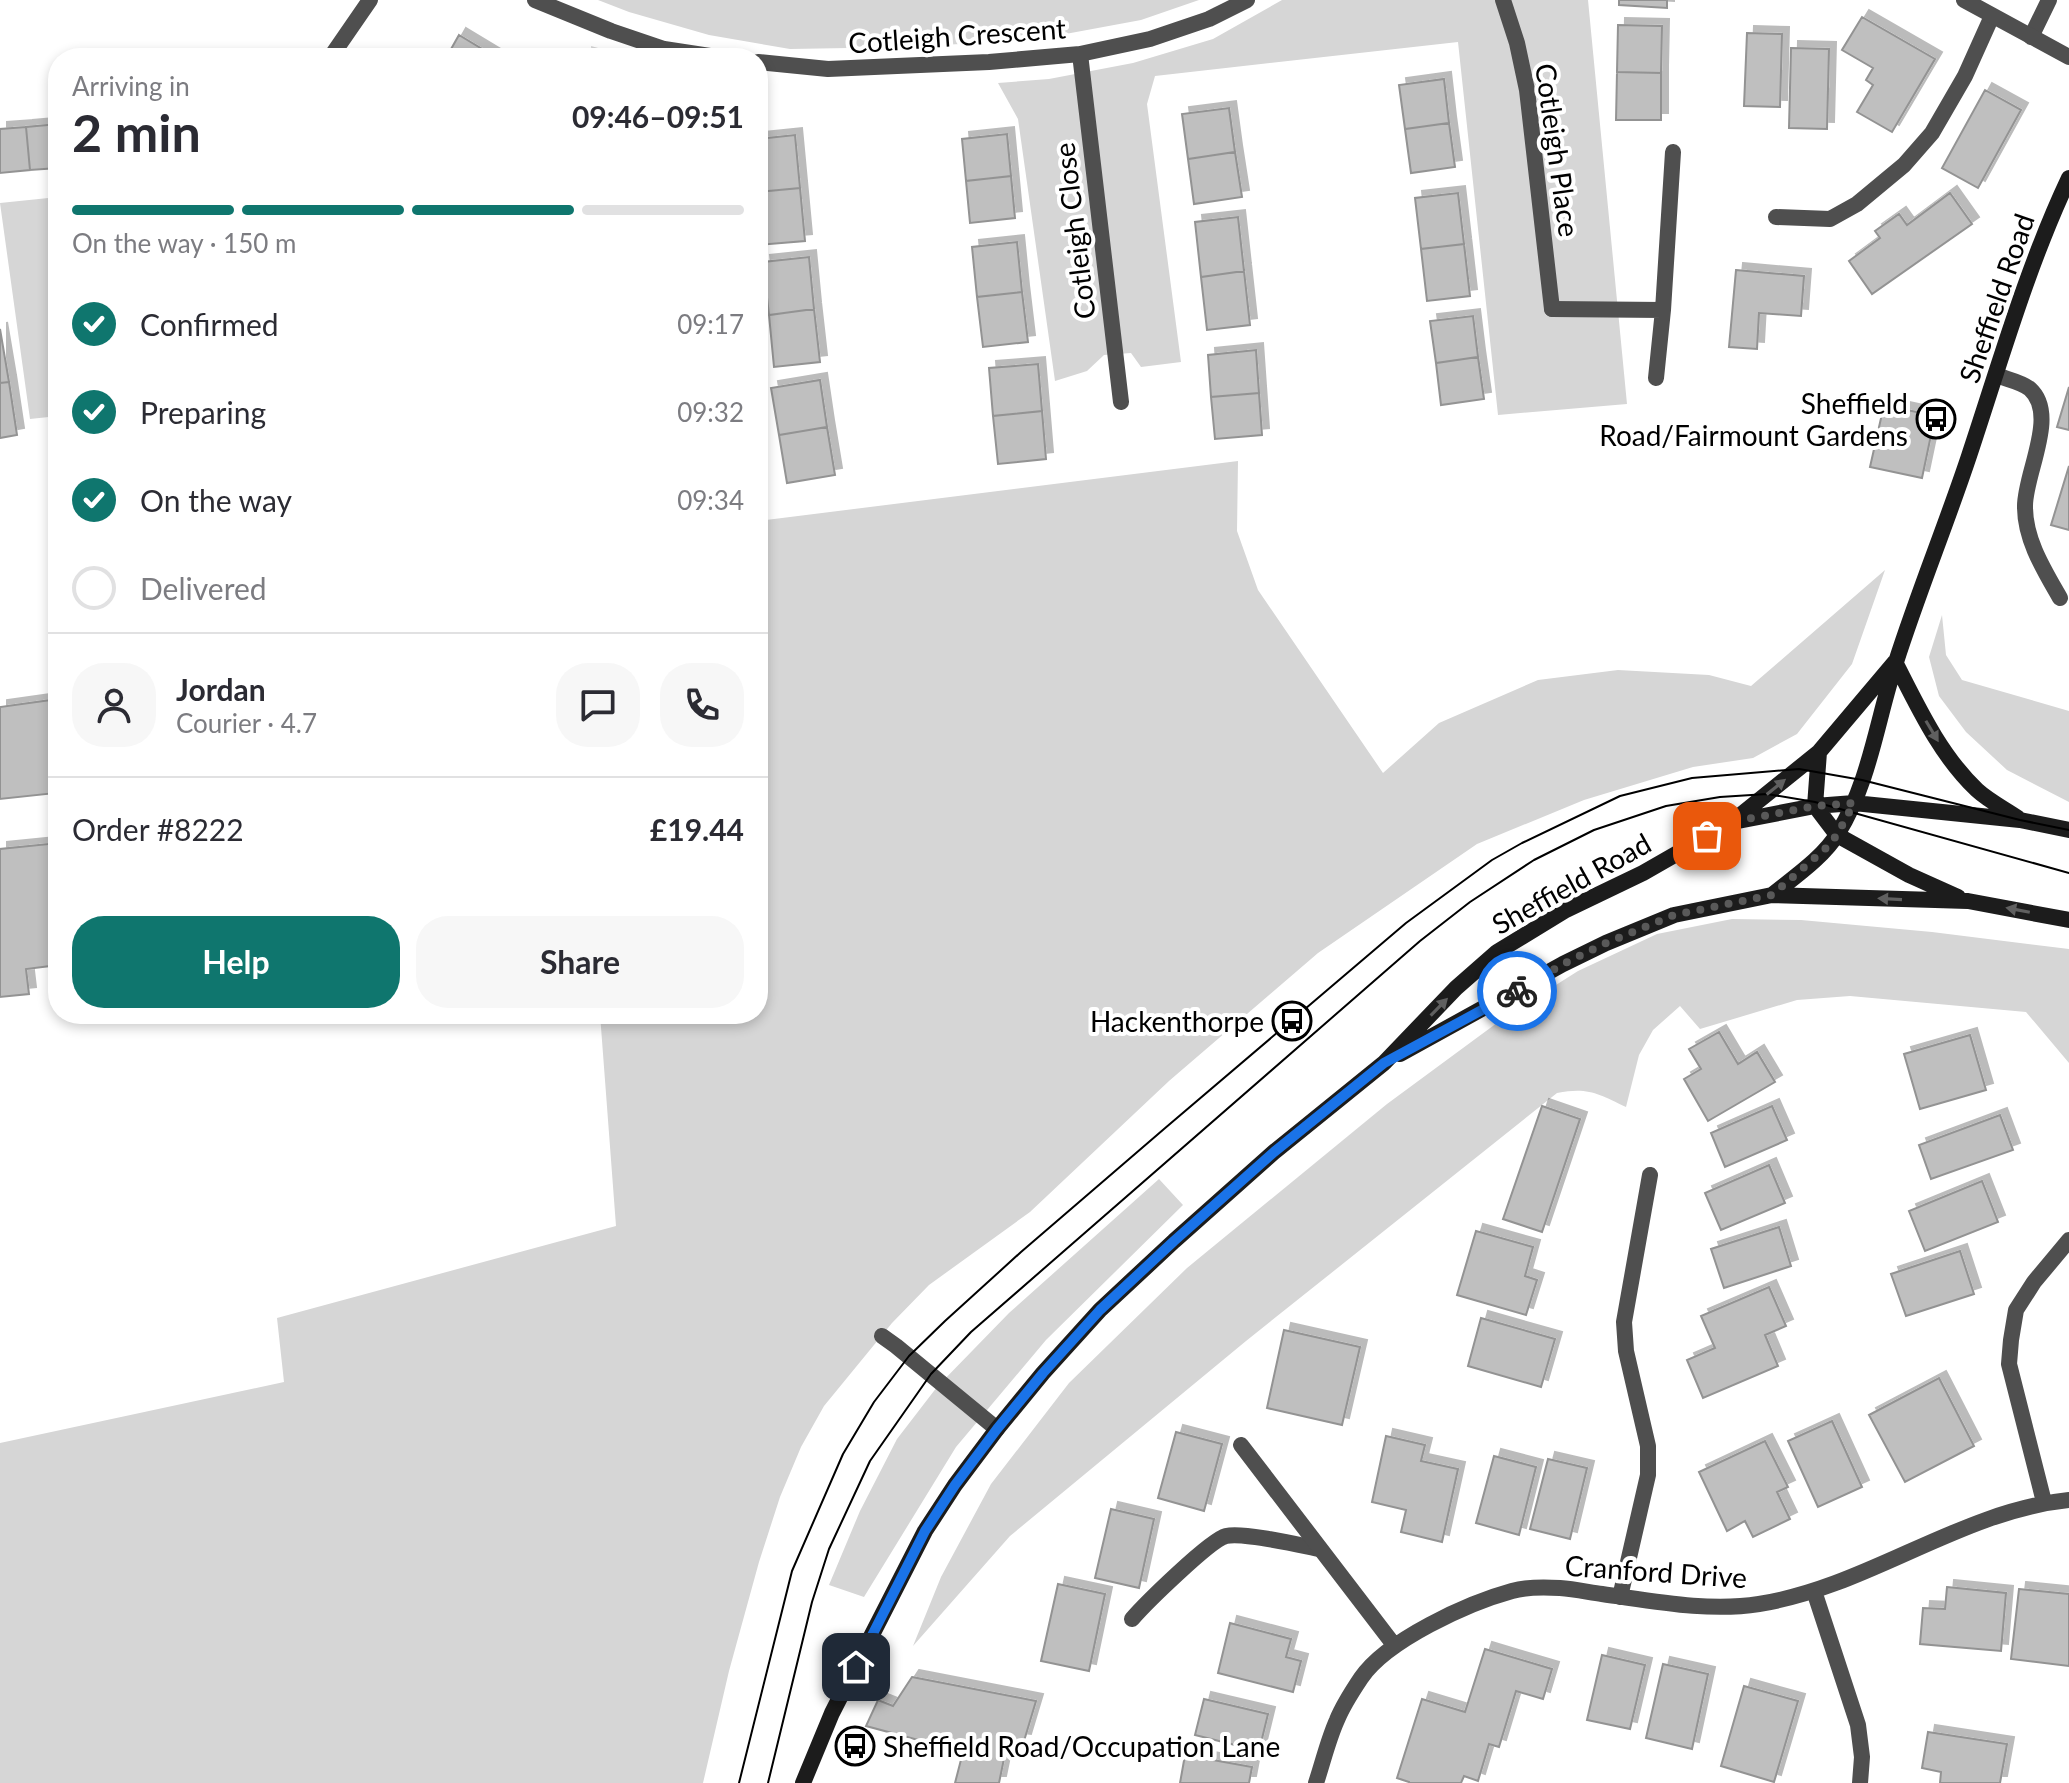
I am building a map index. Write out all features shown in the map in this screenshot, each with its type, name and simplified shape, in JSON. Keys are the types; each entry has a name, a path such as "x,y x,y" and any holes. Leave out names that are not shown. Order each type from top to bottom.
{"street":[{"path":"337,48 370,0"},
{"path":"535,0 651,48"},
{"name":"Cotleigh Crescent","path":"768,63 828,69 989,62 1080,54 1150,39 1209,19 1247,0"},
{"name":"Cotleigh Place","path":"1503,0 1517,43 1527,90 1552,309 1663,310"},
{"path":"1964,0 2069,57"},
{"path":"2031,37 2049,0"},
{"path":"1776,217 1830,219 1857,204 1904,165 1932,133 1965,76 1992,16"},
{"name":"Cotleigh Close","path":"1080,54 1121,402"},
{"path":"1656,378 1673,152"},
{"name":"Sheffield Road","path":"1772,895 1825,849 1837,835 1854,803 1895,662 1945,526 2032,266 2069,178"},
{"path":"1996,375 2028,387 2039,401 2041,420 2024,505 2027,530 2041,565 2060,598"},
{"path":"1895,662 1934,735 1954,764 1978,791 2020,820"},
{"name":"Sheffield Road","path":"803,1783 832,1713 925,1531 997,1429 1100,1310 1274,1152 1384,1063 1456,988 1497,952 1566,910 1643,873 1732,822 1819,752 1895,662"},
{"path":"1819,752 1815,806 1837,835 1909,875 1968,901 2069,920"},
{"path":"1732,822 1815,806 1854,803 2020,820 2069,830"},
{"name":"Sheffield Road","path":"1384,1063 1563,964 1674,915 1772,895 1968,901"},
{"path":"1620,1597 1648,1475 1648,1446 1626,1351 1624,1322 1650,1175"},
{"path":"2044,1502 2009,1364 2011,1340 2016,1310 2034,1282 2069,1240"},
{"path":"882,1336 997,1429"},
{"path":"1241,1445 1394,1645"},
{"name":"Cranford Drive","path":"1316,1783 1337,1718 1363,1675 1394,1645 1466,1606 1515,1590 1560,1588 1713,1607 1758,1604 1814,1591 1991,1518 2044,1502 2069,1500"},
{"path":"1132,1619 1225,1536 1250,1537 1319,1549"},
{"path":"1814,1591 1858,1725 1862,1757 1860,1783"}],"shaded area":[{"path":"598,0 1199,0 1141,20 1033,40 790,49 709,35"},
{"path":"1282,0 1588,0 1627,404 1498,415 1458,42 1155,76 1147,104 1181,362 1141,367 1131,353 1104,355 1087,371 1055,381 1018,119 998,83 1049,79 1133,63 1213,39"},
{"path":"48,198 48,417 30,419 0,203"},
{"path":"1238,461 1237,531 1258,590 1383,773 1439,723 1538,680 1618,670 1709,675 1751,686 1885,570 1852,664 1797,734 1753,758 1693,767 1584,800 1477,844 1318,953 1169,1081 1030,1212 929,1285 892,1323 824,1406 801,1447 780,1497 759,1562 703,1783 0,1783 0,1443 284,1382 277,1318 616,1226 601,1024 768,1024 768,520"},
{"path":"1942,615 1946,655 1962,680 2069,711 2069,802 2007,770 1966,732 1939,696 1929,657"},
{"path":"1732,919 1801,920 2069,949 2069,1063 2026,1012 1850,996 1797,1000 1700,1029 1680,1006 1653,1030 1639,1055 1626,1107 1593,1093 1557,1093 1246,1341 1010,1536 913,1646 941,1577 991,1484 1069,1383 1187,1268 1387,1104 1501,1020 1578,971 1657,934"},
{"path":"1159,1179 1183,1205 1046,1340 956,1447 864,1597 829,1585 860,1511 897,1439 937,1387 1009,1313"}],"building":[{"path":"1619,0 1667,0 1667,8 1619,5"},
{"path":"1862,17 1935,59 1892,132 1857,112 1873,85 1866,80 1873,68 1842,50"},
{"path":"1618,25 1662,26 1661,73 1617,72"},
{"path":"1747,33 1782,34 1780,107 1744,106"},
{"path":"459,35 480,48 452,48"},
{"path":"1791,48 1829,49 1827,129 1789,128"},
{"path":"1617,72 1661,73 1661,120 1616,120"},
{"path":"1444,79 1449,123 1405,129 1399,85"},
{"path":"1985,90 2021,110 1978,188 1942,168"},
{"path":"1229,108 1235,152 1188,159 1182,114"},
{"path":"1449,123 1455,167 1411,173 1405,129"},
{"path":"48,125 48,169 30,170 26,127"},
{"path":"26,127 30,170 0,173 0,129"},
{"path":"1007,134 1011,176 966,181 962,139"},
{"path":"795,135 800,188 768,191 768,138"},
{"path":"1235,152 1242,197 1194,204 1188,159"},
{"path":"1011,176 1015,218 970,223 966,181"},
{"path":"800,188 805,241 768,244 768,191"},
{"path":"1458,193 1464,244 1421,249 1415,198"},
{"path":"1950,193 1972,224 1872,294 1849,261 1880,238 1875,231 1899,214 1907,225"},
{"path":"1238,217 1244,271 1201,277 1195,222"},
{"path":"1017,242 1022,292 977,297 972,247"},
{"path":"1464,244 1470,296 1427,301 1421,249"},
{"path":"809,257 814,309 769,315 768,261"},
{"path":"1736,270 1804,276 1801,316 1759,313 1757,349 1729,347"},
{"path":"1244,271 1250,325 1207,330 1201,277"},
{"path":"1022,292 1028,342 983,347 977,297"},
{"path":"814,309 820,362 774,367 769,315"},
{"path":"1473,316 1478,357 1436,363 1430,321"},
{"path":"0,329 9,382 0,383"},
{"path":"1256,350 1259,393 1211,397 1208,355"},
{"path":"1478,357 1484,399 1441,405 1436,363"},
{"path":"1038,364 1042,411 993,416 989,368"},
{"path":"820,380 827,427 779,435 771,388"},
{"path":"9,382 17,435 0,438 0,383"},
{"path":"2069,387 2069,430 2057,427"},
{"path":"1259,393 1262,435 1215,439 1211,397"},
{"path":"1884,405 1935,416 1922,478 1870,467"},
{"path":"1042,411 1046,459 998,464 993,416"},
{"path":"827,427 835,475 787,483 779,435"},
{"path":"2069,466 2069,530 2051,525"},
{"path":"48,700 48,794 0,799 0,707"},
{"path":"48,844 48,966 26,969 29,994 0,997 0,849"},
{"path":"1719,1032 1738,1064 1757,1052 1775,1082 1708,1121 1684,1079 1701,1069 1689,1049"},
{"path":"1970,1035 1986,1090 1920,1109 1904,1054"},
{"path":"1542,1106 1580,1119 1542,1232 1503,1219"},
{"path":"1772,1106 1787,1140 1725,1167 1711,1133"},
{"path":"2000,1115 2013,1150 1931,1179 1919,1145"},
{"path":"1769,1165 1785,1203 1721,1230 1705,1193"},
{"path":"1982,1181 1998,1222 1925,1251 1909,1211"},
{"path":"1779,1227 1791,1266 1724,1288 1711,1249"},
{"path":"1476,1231 1533,1247 1525,1276 1537,1280 1526,1315 1457,1295"},
{"path":"1960,1251 1974,1294 1906,1316 1891,1274"},
{"path":"1769,1287 1786,1326 1765,1335 1778,1366 1703,1398 1687,1360 1715,1348 1701,1316"},
{"path":"1481,1318 1555,1339 1541,1387 1468,1366"},
{"path":"1284,1330 1360,1347 1342,1425 1267,1408"},
{"path":"1939,1378 1974,1446 1905,1482 1869,1415"},
{"path":"1832,1421 1862,1487 1818,1507 1788,1441"},
{"path":"1176,1432 1222,1444 1204,1511 1158,1498"},
{"path":"1386,1436 1425,1445 1421,1461 1458,1469 1442,1542 1401,1532 1406,1510 1372,1502"},
{"path":"1765,1441 1788,1487 1777,1492 1790,1519 1753,1537 1745,1521 1727,1531 1699,1472"},
{"path":"1494,1456 1536,1467 1519,1535 1476,1523"},
{"path":"1548,1459 1587,1468 1570,1539 1530,1529"},
{"path":"1111,1509 1154,1519 1139,1588 1095,1578"},
{"path":"1058,1584 1105,1594 1089,1671 1041,1661"},
{"path":"1947,1587 2006,1593 2001,1651 1920,1644 1923,1608 1945,1609"},
{"path":"2019,1589 2069,1594 2069,1666 2011,1659"},
{"path":"1230,1623 1291,1639 1286,1657 1301,1661 1293,1692 1218,1673"},
{"path":"1485,1649 1552,1669 1543,1699 1516,1691 1499,1747 1489,1744 1478,1781 1464,1776 1461,1783 1409,1783 1397,1778 1422,1699 1465,1712"},
{"path":"1602,1655 1645,1665 1630,1729 1587,1720"},
{"path":"1663,1664 1708,1674 1692,1749 1646,1738"},
{"path":"912,1677 1036,1701 1024,1741 1008,1739 999,1783 955,1783 963,1752 866,1726 878,1700 893,1706"},
{"path":"1744,1686 1798,1701 1774,1782 1721,1766"},
{"path":"1204,1699 1268,1714 1259,1751 1195,1735"},
{"path":"1928,1732 2007,1744 2000,1783 1940,1783 1941,1772 1922,1768"},
{"path":"1185,1755 1252,1767 1249,1783 1180,1783"}],"tram line":[{"path":"739,1783 792,1571 843,1454 874,1402 909,1356 1021,1252 1406,923 1492,860 1620,796 1692,778 1799,769 1862,780 2069,830"},
{"path":"768,1783 812,1602 829,1549 870,1461 931,1374 971,1332 1420,941 1470,902 1534,860 1594,830 1666,806 1720,797 1767,794 1815,802 2069,873"}],"way so far":[{"path":"1517,991 1606,943 1674,915 1772,895 1825,849 1837,835 1854,803 1815,806 1732,822 1707,836"}],"place":[{"name":"Sheffield Road/Fairmount Gardens","path":"1936,419"},
{"name":"Hackenthorpe","path":"1292,1021"},
{"name":"Sheffield Road/Occupation Lane","path":"855,1746"}],"route":[{"path":"856,1667 925,1531 955,1485 1043,1373 1100,1310 1274,1152 1384,1063 1517,991"}]}
